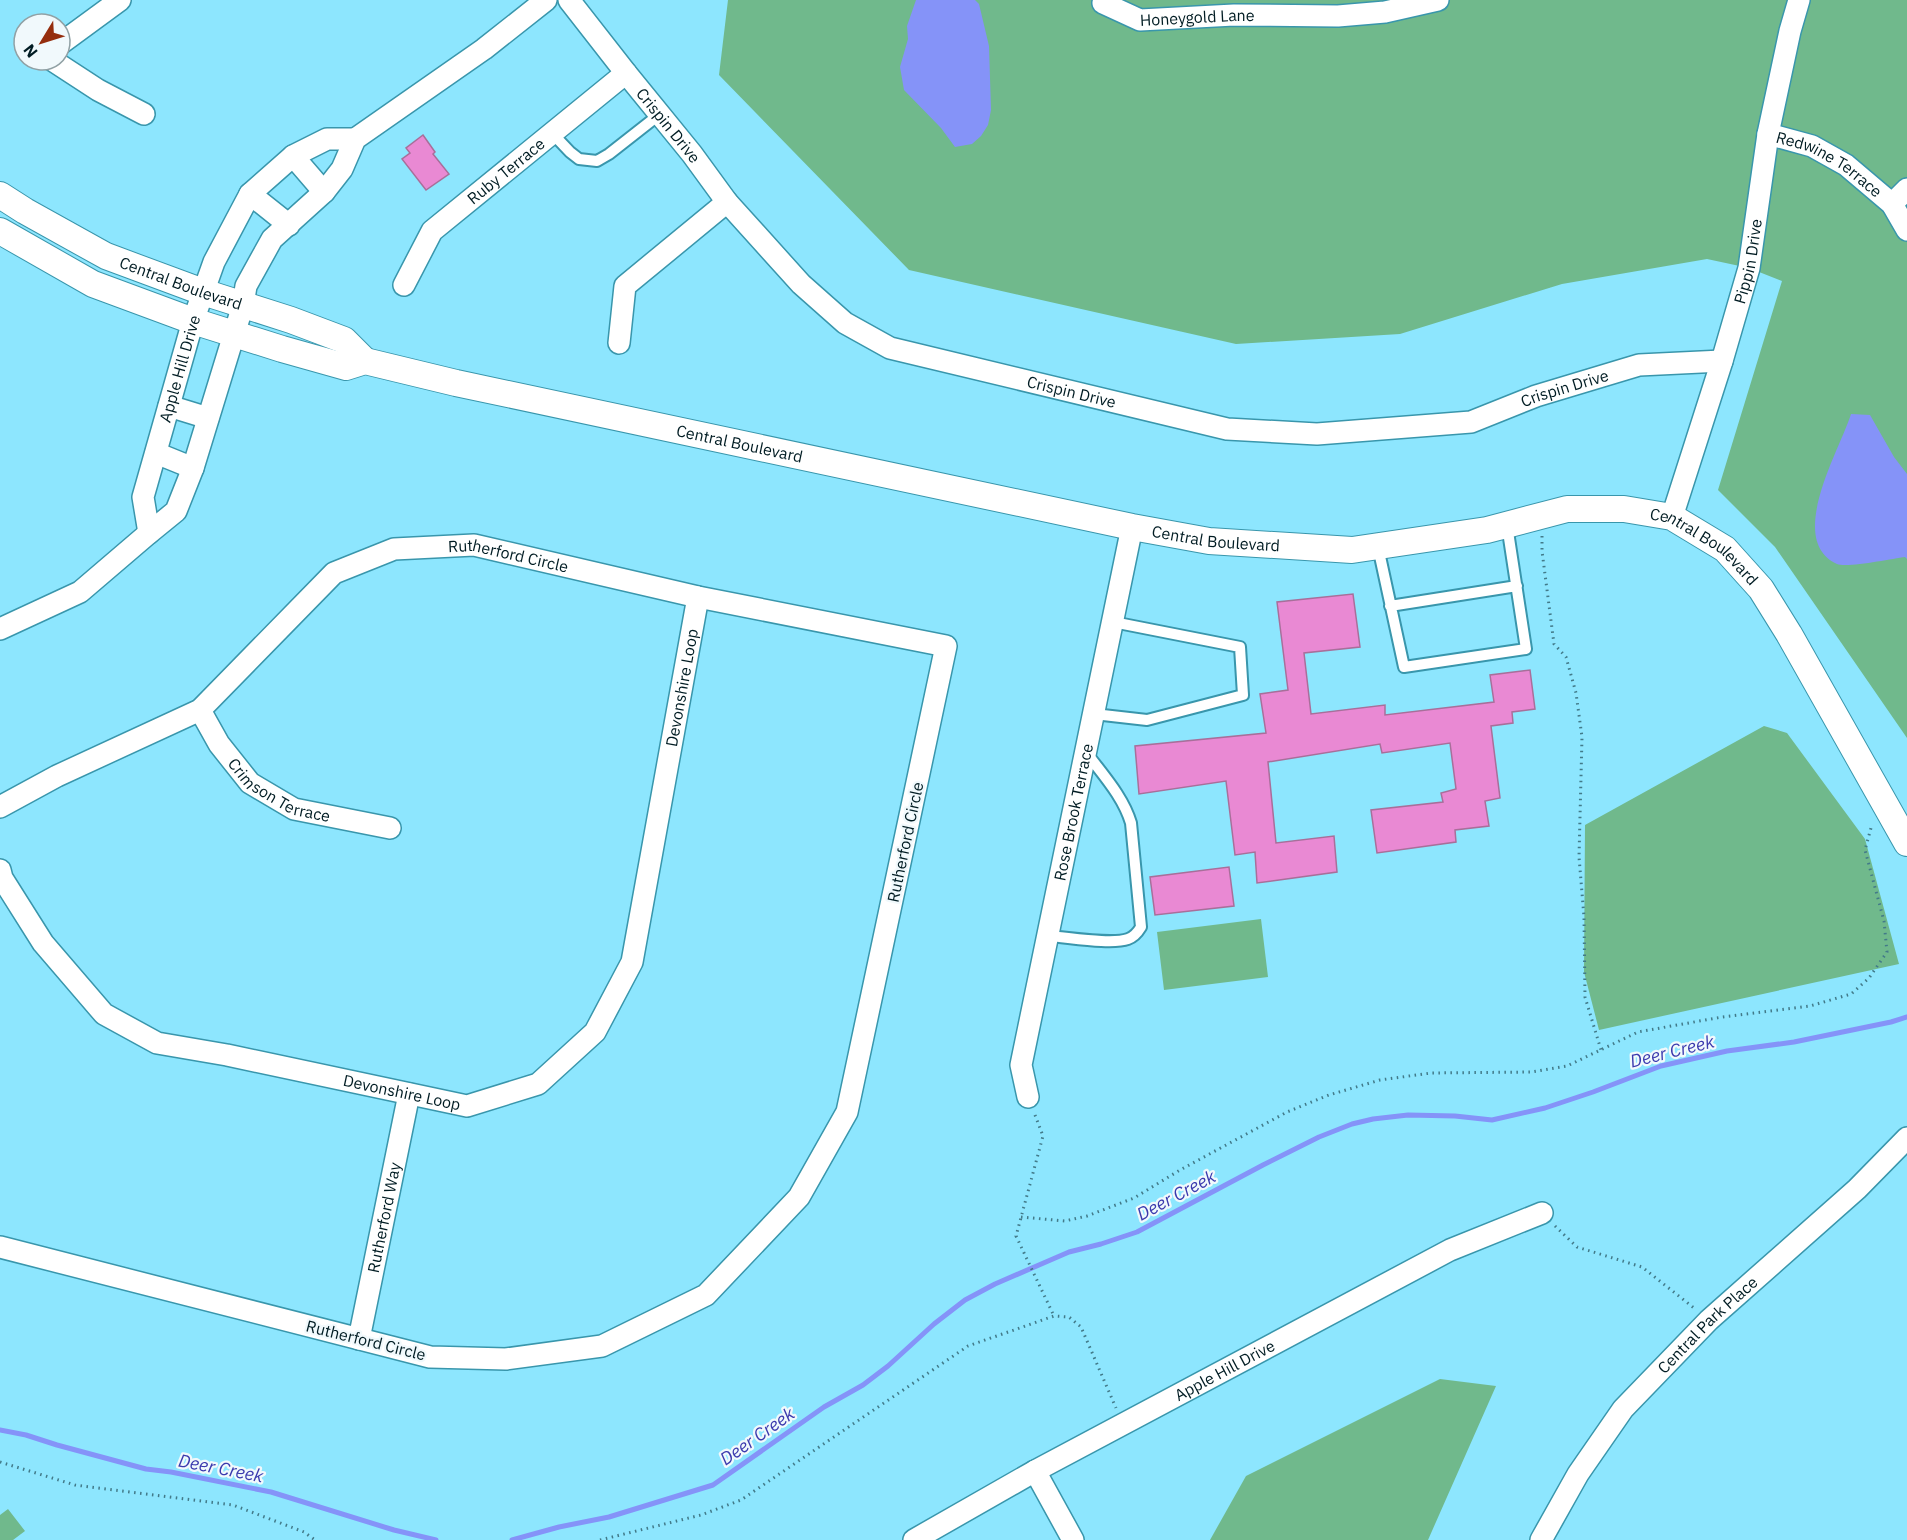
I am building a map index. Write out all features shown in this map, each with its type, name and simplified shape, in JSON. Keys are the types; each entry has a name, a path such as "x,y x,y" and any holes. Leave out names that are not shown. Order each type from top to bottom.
{"street":[{"path":"72,35 120,0"},
{"path":"0,628 80,592 176,511 193,468 243,305 246,286 272,239 324,192 342,169 355,139 483,49 546,0"},
{"name":"Crispin Drive","path":"569,0 692,154 727,202 801,284 845,323 890,348 1227,429 1317,434 1471,422 1536,396 1639,365 1722,361"},
{"name":"Honeygold Lane","path":"1103,3 1140,20 1235,8 1338,16 1385,12 1438,0"},
{"name":"Pippin Drive","path":"1672,517 1749,268 1768,134 1799,0"},
{"path":"70,72 98,90 144,114"},
{"name":"Ruby Terrace","path":"404,285 432,231 626,73"},
{"name":"Redwine Terrace","path":"1768,134 1812,146 1846,165 1892,204 1907,230"},
{"name":"Apple Hill Drive","path":"149,532 143,497 193,321 214,262 250,194 293,156 327,139 355,139"},
{"path":"293,156 324,192"},
{"path":"1892,204 1907,189"},
{"path":"250,194 289,225"},
{"name":"Central Boulevard","path":"0,195 106,256 344,340 365,361"},
{"path":"619,343 626,286 727,202"},
{"name":"Central Boulevard","path":"0,231 93,284 193,321 346,367 365,361 456,383 1132,527 1209,541 1352,550 1487,530 1567,509 1624,509 1672,517 1725,549 1761,589 1789,634 1907,843"},
{"path":"169,406 208,418"},
{"path":"156,453 193,468"},
{"name":"Rose Brook Terrace","path":"1028,1097 1021,1065 1132,527"},
{"name":"Rutherford Circle","path":"0,807 57,776 200,710 334,573 394,549 474,545 698,597 946,646 847,1112 799,1197 706,1295 602,1346 506,1359 430,1357 0,1247"},
{"name":"Devonshire Loop","path":"0,870 2,878 43,943 104,1014 157,1043 227,1055 467,1106 538,1084 595,1032 632,962 698,597"},
{"name":"Crimson Terrace","path":"200,710 219,744 249,783 294,809 390,828"},
{"name":"Rutherford Way","path":"358,1339 409,1094"},
{"name":"Central Park Place","path":"1541,1540 1578,1474 1623,1409 1709,1320 1857,1189 1907,1138"},
{"name":"Apple Hill Drive","path":"914,1540 1035,1471 1450,1250 1542,1213"},
{"path":"1035,1471 1073,1540"}],"lane":[{"path":"552,133 579,159 597,161 660,114"},
{"path":"1378,546 1404,667 1526,649 1507,525"},
{"path":"1390,606 1517,586"},
{"path":"1094,714 1147,720 1243,695 1240,647 1113,622"},
{"path":"1048,936 1117,941 1129,939 1137,934 1141,927 1131,822 1128,812 1086,752"}],"path":[{"path":"1538,517 1543,538 1542,551 1554,644 1566,657 1576,693 1582,737 1579,857 1584,917 1585,997 1601,1050"},
{"path":"1021,1217 1065,1221 1087,1216 1134,1198 1180,1170 1287,1112 1329,1095 1380,1080 1431,1073 1531,1072 1567,1066 1638,1032 1722,1017 1810,1006 1851,994 1869,978 1887,952 1884,921 1864,850 1871,828 1891,814"},
{"path":"1028,1097 1043,1136 1016,1236 1054,1316"},
{"path":"1542,1213 1576,1248 1642,1267 1709,1320"},
{"path":"600,1540 701,1515 741,1500 968,1347 1054,1316 1069,1317 1081,1327 1123,1424"},
{"path":"0,1462 75,1485 233,1505 304,1533 315,1540"}],"green space":[{"path":"728,0 1907,0 1907,738 1775,547 1718,490 1782,281 1749,268 1707,259 1562,284 1400,334 1236,344 909,270 719,75"},
{"path":"1764,726 1787,733 1865,839 1899,964 1599,1030 1584,972 1585,825"},
{"path":"1261,919 1268,977 1164,990 1157,932"},
{"path":"1440,1379 1496,1386 1428,1540 1210,1540 1246,1476"},
{"path":"8,1509 25,1531 13,1540 0,1540 0,1515"}],"water":[{"path":"916,0 975,0 979,4 989,46 991,110 988,125 972,144 955,147 941,128 904,90 900,67 908,39 907,26"},
{"path":"1851,414 1870,415 1894,457 1907,474 1907,559 1905,557 1842,565 1837,564 1822,552 1816,536 1816,515 1820,494"}],"building":[{"path":"423,135 435,152 433,154 449,174 426,190 402,159 410,153 406,148"},
{"path":"1353,594 1360,647 1304,653 1311,714 1385,705 1385,715 1494,702 1490,675 1530,670 1535,709 1512,712 1513,723 1491,726 1500,798 1485,801 1489,826 1455,830 1456,842 1377,853 1371,810 1443,802 1441,793 1456,789 1450,743 1382,753 1380,744 1268,762 1276,843 1334,836 1337,872 1257,883 1255,852 1235,855 1226,781 1139,794 1135,746 1266,733 1260,694 1288,690 1277,602"},
{"path":"1229,867 1234,906 1155,915 1150,877"}],"waterway":[{"name":"Deer Creek","path":"512,1540 559,1527 609,1517 713,1485 824,1407 863,1385 965,1300 995,1284 1069,1252 1137,1232 1263,1165 1319,1137 1352,1124 1408,1115 1492,1120 1545,1108 1661,1066 1727,1051 1794,1042 1907,1017"},
{"name":"Deer Creek","path":"0,1430 26,1435 146,1469 271,1492 394,1530 436,1540"}]}
